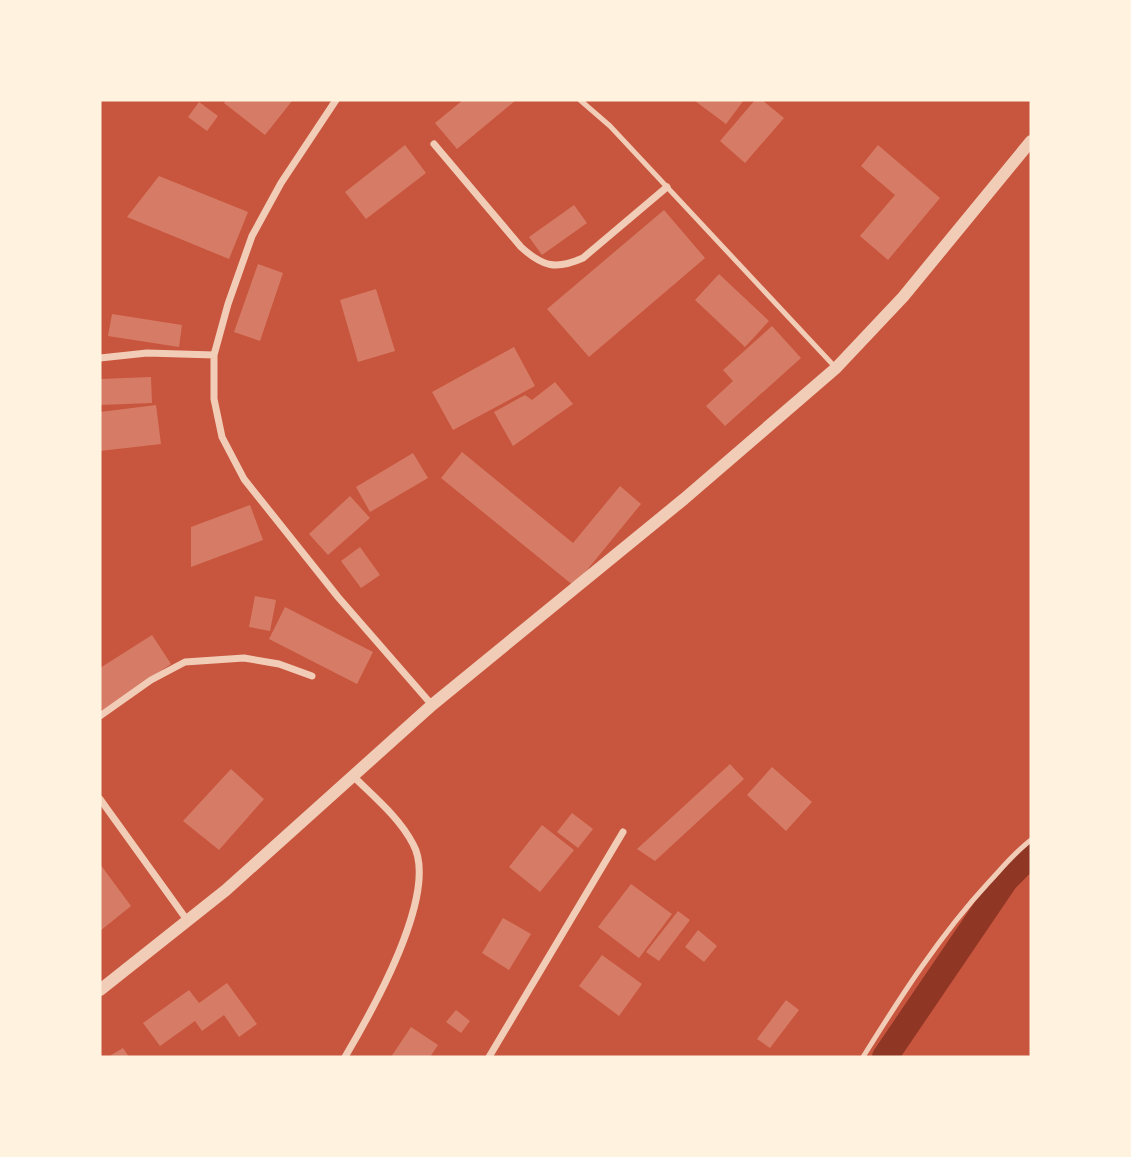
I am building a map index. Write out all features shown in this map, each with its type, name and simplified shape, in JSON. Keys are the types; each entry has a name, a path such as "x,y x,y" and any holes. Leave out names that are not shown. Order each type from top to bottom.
{"street":[{"path":"336,100 281,183 252,236 228,304 214,355 214,399 222,437 244,479 330,587 432,705"},
{"path":"100,989 226,890 432,705 684,499 836,368 903,297 1031,141"},
{"path":"434,144 521,247 534,258 556,267 583,258 667,187"},
{"path":"100,358 147,353 214,355"},
{"path":"100,716 151,680 185,662 244,658 279,664 312,676"},
{"path":"345,1057 394,963 413,914 419,861 414,845 399,822 353,776"},
{"path":"100,799 187,920"},
{"path":"489,1057 623,832"}],"lane":[{"path":"580,100 610,126 836,368"},
{"path":"863,1057 908,984 973,899 1031,840"}],"building":[{"path":"226,100 292,101 265,135 224,103"},
{"path":"463,100 516,100 457,149 435,123"},
{"path":"696,100 744,100 726,124"},
{"path":"755,100 762,100 784,118 745,163 720,141"},
{"path":"199,102 218,116 207,131 188,117"},
{"path":"405,145 426,173 366,219 345,192"},
{"path":"878,145 940,198 888,260 860,236 895,195 861,166"},
{"path":"159,176 248,212 229,259 127,217"},
{"path":"574,205 587,223 542,255 529,237"},
{"path":"664,210 705,258 589,357 547,309"},
{"path":"258,264 283,273 260,341 234,332"},
{"path":"719,274 769,321 745,347 695,300"},
{"path":"376,289 395,351 358,362 340,300"},
{"path":"112,314 182,325 179,347 108,336"},
{"path":"772,326 801,358 725,426 706,406 733,381 723,370"},
{"path":"514,347 535,386 453,430 432,392"},
{"path":"151,377 152,403 100,405 100,379"},
{"path":"555,382 573,404 513,446 494,412 525,395 532,400"},
{"path":"156,405 161,444 100,451 100,412"},
{"path":"462,452 573,543 620,486 641,504 574,586 441,478"},
{"path":"413,453 428,478 370,512 356,487"},
{"path":"350,496 370,518 328,555 309,534"},
{"path":"250,505 263,540 191,567 191,527"},
{"path":"360,547 380,575 361,588 341,561"},
{"path":"255,596 276,600 270,631 249,627"},
{"path":"285,607 373,652 357,684 269,639"},
{"path":"152,635 171,664 100,712 100,668"},
{"path":"730,764 744,779 655,861 637,849"},
{"path":"772,767 812,802 786,831 747,795"},
{"path":"231,769 264,799 219,850 183,821"},
{"path":"572,813 593,829 578,848 557,832"},
{"path":"542,825 574,850 540,892 509,867"},
{"path":"100,864 131,906 100,931"},
{"path":"631,884 672,914 639,958 598,927"},
{"path":"678,911 690,920 659,961 646,952"},
{"path":"503,918 531,934 509,970 482,953"},
{"path":"698,930 717,946 704,962 685,947"},
{"path":"602,955 642,984 619,1016 579,986"},
{"path":"227,983 257,1024 239,1037 224,1015 202,1031 195,1021 160,1046 143,1023 189,990 199,1003"},
{"path":"786,1000 799,1010 770,1048 757,1039"},
{"path":"456,1010 470,1021 461,1033 446,1022"},
{"path":"411,1027 438,1045 430,1057 391,1057"},
{"path":"123,1048 129,1057 108,1057"}],"waterway":[{"path":"885,1057 1006,879 1031,854"}]}
